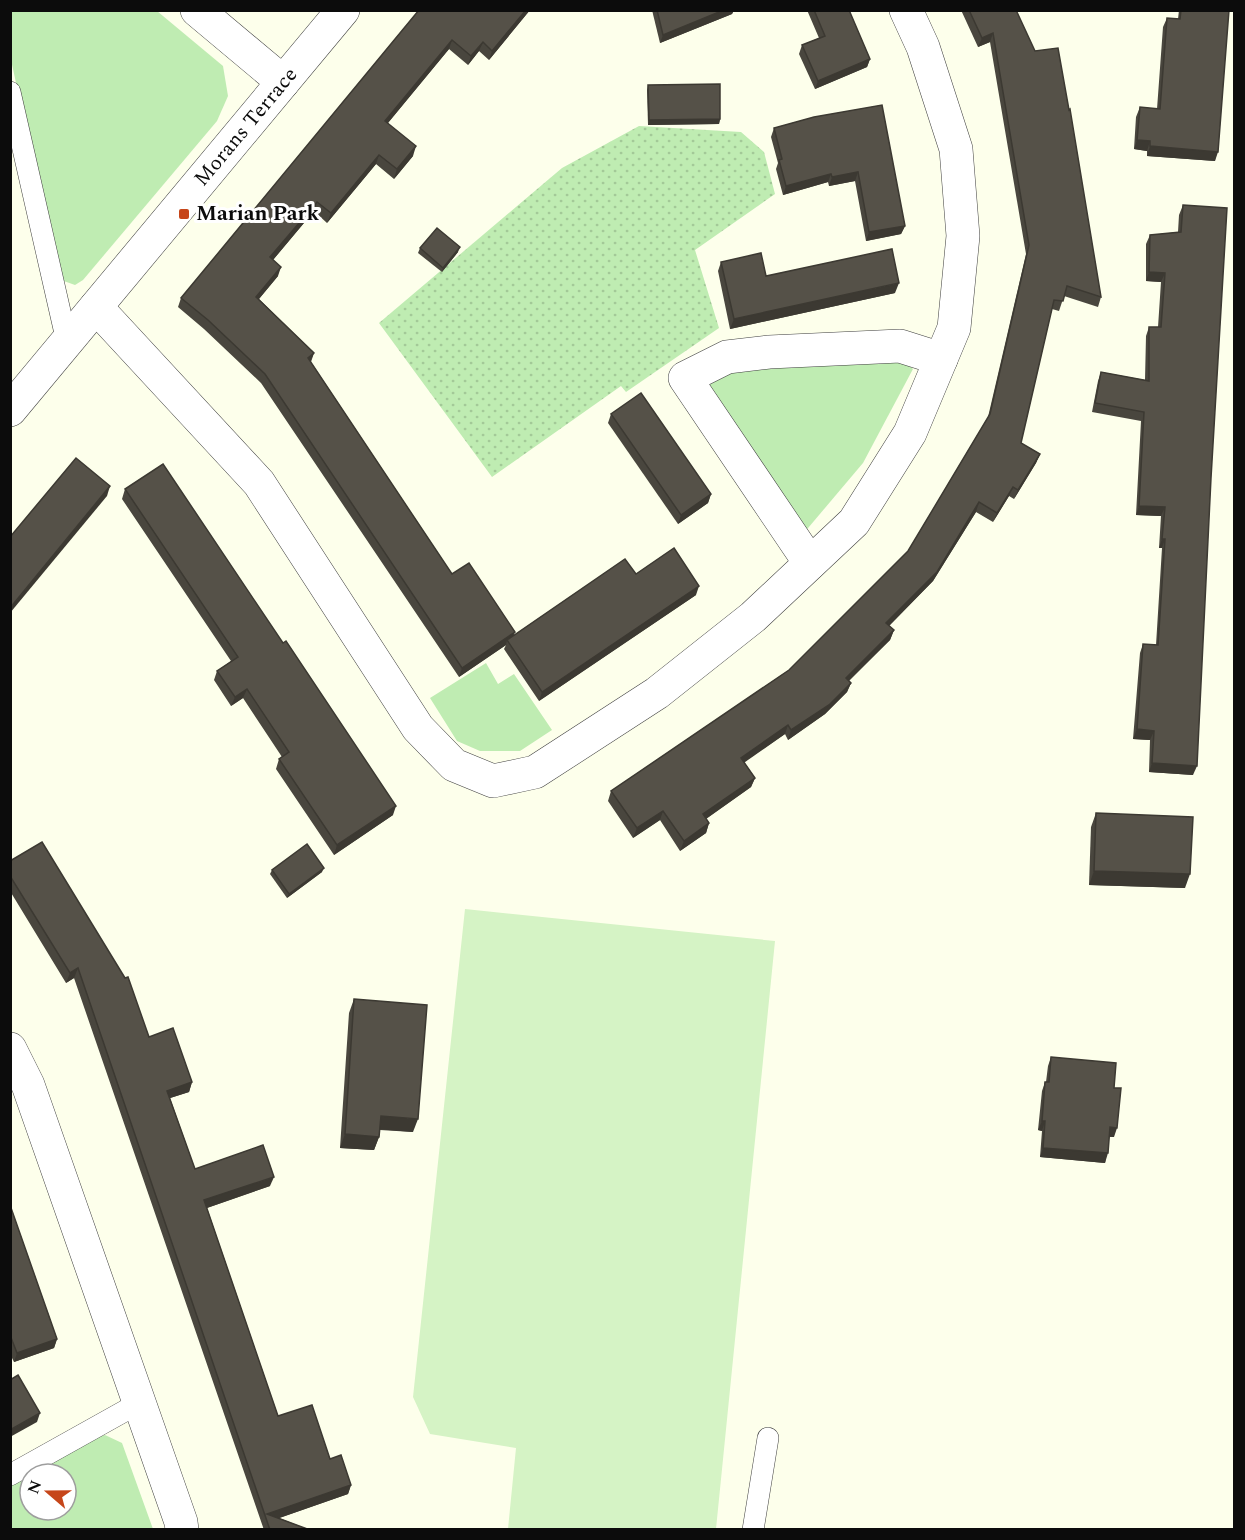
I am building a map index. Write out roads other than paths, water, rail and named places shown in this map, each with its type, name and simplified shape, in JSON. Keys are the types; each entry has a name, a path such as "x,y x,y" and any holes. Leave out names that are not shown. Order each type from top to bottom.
{"street":[{"path":"197,10 283,82"},
{"name":"Morans Terrace","path":"10,410 343,10"},
{"path":"96,307 259,483 418,728 454,765 493,781 535,772 657,693 753,617 854,522 910,434 954,328 963,236 956,149 923,47 906,10"},
{"path":"810,563 685,378 727,357 770,352 900,346 941,359"},
{"path":"10,1049 28,1085 182,1530"}],"lane":[{"path":"10,92 67,342"},
{"path":"10,1475 139,1403"},
{"path":"753,1530 768,1438"}],"place":[{"name":"Marian Park","path":"184,214"}]}
